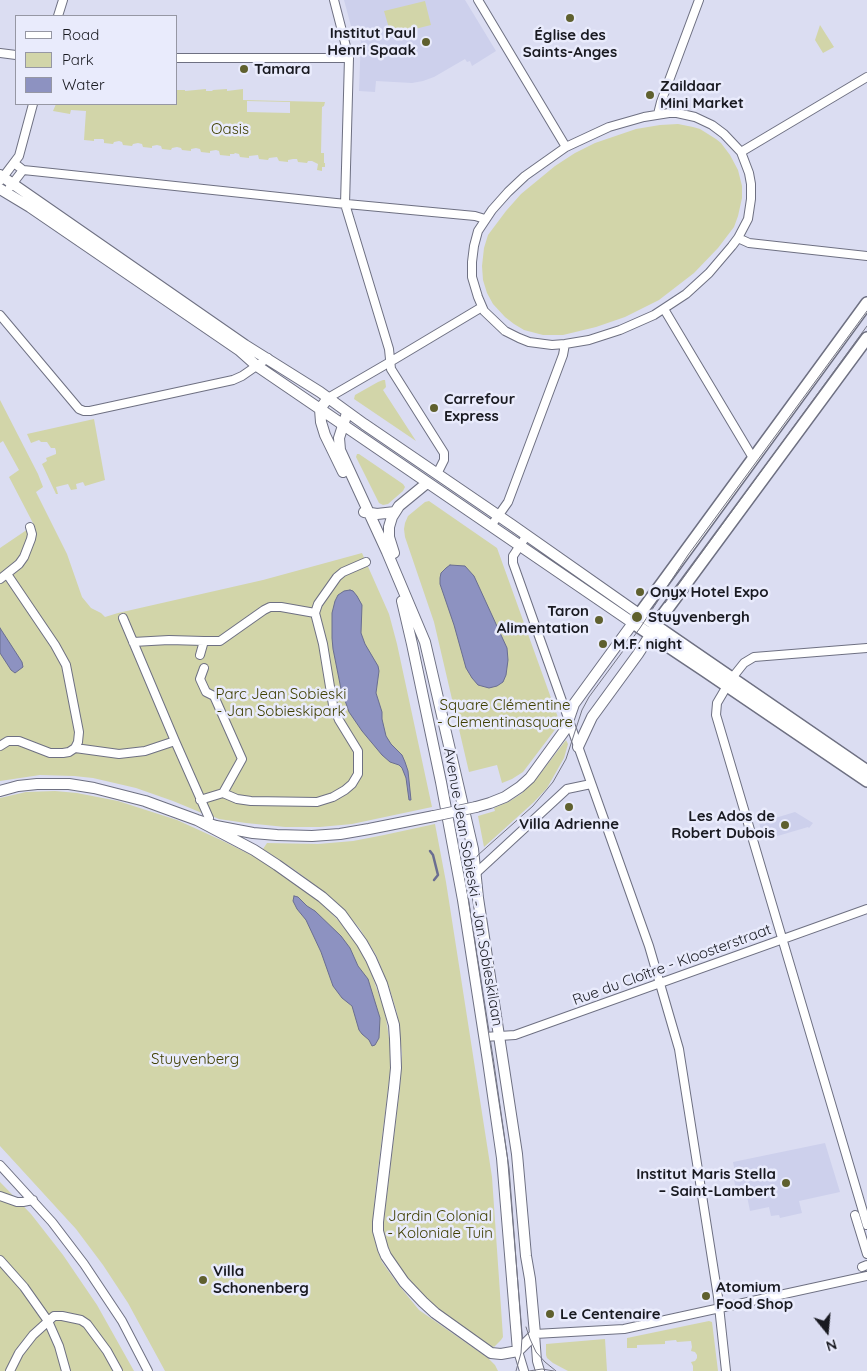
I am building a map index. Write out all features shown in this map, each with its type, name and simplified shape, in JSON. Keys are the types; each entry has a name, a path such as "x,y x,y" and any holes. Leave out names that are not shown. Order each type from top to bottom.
{"main road":[{"path":"867,303 636,619 867,771"},
{"path":"654,631 668,608 867,338"},
{"path":"730,682 867,782"}],"street":[{"path":"58,15 63,0"},
{"path":"334,0 349,58 345,204 389,349 392,371 444,453 444,460 437,474"},
{"path":"478,0 566,147"},
{"path":"658,114 699,0"},
{"path":"0,53 15,55"},
{"path":"178,58 349,58"},
{"path":"741,152 867,77"},
{"path":"34,105 20,153 1,178 13,184 527,535 636,619"},
{"path":"677,113 704,121 724,134 741,152 751,184 751,199 748,219 738,238 720,262 686,294 664,309 636,323 612,333 565,344 543,345 529,342 510,334 497,324 482,306 474,286 472,262 476,238 485,220 508,192 525,176 566,147 609,127 658,114 677,113"},
{"path":"13,164 23,170 475,216 485,220"},
{"path":"23,170 13,184 3,191 238,350 257,366 520,546 636,619"},
{"path":"738,238 753,244 867,256"},
{"path":"320,409 328,398 482,306"},
{"path":"664,309 753,458"},
{"path":"0,314 79,408 84,411 233,380 268,358"},
{"path":"491,526 508,502 563,355 565,344"},
{"name":"Avenue Jean Sobieski - Jan Sobieskilaan","path":"320,409 325,435 390,559 425,642 473,849 517,1154 534,1334 540,1371"},
{"name":"Avenue Jean Sobieski - Jan Sobieskilaan","path":"347,413 338,441 340,450 400,595 441,782 484,1037 502,1158 518,1350 524,1371"},
{"path":"422,635 415,605 390,541 390,527 395,512 400,506 427,483"},
{"path":"365,512 383,514 395,512"},
{"path":"0,578 8,574 19,564 28,550 32,535 30,527"},
{"path":"527,535 513,556 513,563 649,946 680,1054 726,1371"},
{"path":"200,800 223,794 250,801 322,801 348,788 358,774 358,751 339,720 333,705 323,644 315,613 318,604 337,577 343,572 366,562"},
{"path":"0,746 8,742 19,741 45,752 69,752 75,748 78,742 79,732 66,665 8,574"},
{"path":"133,642 169,640 220,641 270,607 315,613"},
{"path":"123,618 209,818"},
{"path":"0,791 18,786 37,784 61,784 94,788 145,800 197,820 234,830 277,835 312,836 352,832 476,807 505,797 536,771 563,734 569,722 570,712 574,704 636,619"},
{"path":"578,747 592,717 654,631"},
{"path":"200,655 204,641"},
{"path":"867,648 754,658 744,663 730,682 717,703 716,715 782,939 860,1220 867,1254"},
{"path":"204,668 200,679 206,692 214,696 242,759 223,794"},
{"path":"75,748 118,754 145,751 175,741"},
{"path":"476,873 567,789 591,784"},
{"path":"197,820 254,850 322,897 341,914 371,959 382,984 394,1025 395,1039 395,1082 378,1222 382,1249 404,1282 422,1302 435,1314 491,1353 501,1354 518,1350 534,1334 619,1330 867,1276"},
{"name":"Rue du Cloître - Kloosterstraat","path":"484,1037 515,1035 867,909"},
{"path":"0,1165 70,1244 100,1286 131,1337 148,1371"},
{"path":"0,1196 17,1202 33,1200"},
{"path":"0,1260 24,1286 48,1321 59,1346 66,1371"},
{"path":"10,1371 32,1334 54,1316 75,1318 84,1322 102,1343 118,1371"}],"shaded area":[{"name":"Institut Paul Henri Spaak","path":"344,0 465,0 496,51 472,66 470,61 467,62 465,59 434,77 423,81 412,83 376,81 375,92 359,91 361,37 354,37"},
{"name":"Les Ados de Robert Dubois","path":"795,812 813,823 809,828 764,840 759,823"},
{"name":"Institut Maris Stella – Saint-Lambert","path":"825,1143 840,1192 799,1201 802,1213 780,1218 779,1215 771,1216 769,1207 750,1211 747,1196 737,1198 733,1162"}],"green space":[{"path":"425,1 431,25 391,35 384,11"},
{"path":"820,25 834,47 823,53 815,40"},
{"name":"Oasis","path":"206,89 206,91 212,91 227,89 227,91 243,89 243,100 325,102 322,107 321,153 324,153 325,167 322,167 322,171 317,170 318,164 312,161 307,163 298,162 297,159 288,160 288,162 279,161 277,157 269,158 268,160 259,159 258,155 249,156 249,158 240,157 239,154 235,153 230,154 230,156 220,155 219,151 216,150 210,151 210,153 201,152 200,149 196,148 191,149 191,151 182,150 177,147 171,150 162,149 161,146 157,145 152,146 152,148 143,147 142,144 138,143 132,146 123,145 119,141 113,144 104,143 103,139 94,139 94,141 84,140 86,111 71,110 70,114 53,111 56,105 178,105 178,90","holes":["247,101 290,102 290,113 247,112"]},
{"path":"678,124 700,129 716,139 730,155 738,170 742,186 742,198 738,216 734,227 718,248 694,273 659,300 625,317 596,327 563,335 543,335 524,330 505,317 493,304 483,280 484,248 488,235 521,194 555,166 595,143 636,129"},
{"path":"385,380 386,387 383,390 416,441 354,399 355,395"},
{"name":"Parc Jean Sobieski - Jan Sobieskipark","path":"0,400 38,474 43,487 36,492 67,554 82,597 91,608 105,617 263,580 362,553 389,614 432,807 352,824 320,827 285,827 219,819 212,816 208,810 202,813 136,788 93,778 40,775 0,781 0,548 34,525 9,477 19,470 3,441 0,443"},
{"path":"94,419 105,480 85,486 83,482 76,484 77,489 71,490 68,484 56,487 58,494 56,494 42,464 47,461 46,458 56,454 55,448 51,448 47,442 39,440 31,443 27,434"},
{"path":"357,454 403,484 405,487 403,491 388,504 383,505 379,503 356,457"},
{"name":"Square Clémentine - Clementinasquare","path":"429,501 497,548 560,723 523,772 502,783 497,765 469,772 434,622 405,537 404,529 408,516 425,502"},
{"path":"566,740 568,744 564,758 547,788 484,847 478,816 495,811 494,808 521,794 537,778"},
{"name":"Stuyvenberg","path":"55,791 118,801 177,820 223,841 253,856 320,902 355,940 370,970 385,1012 392,1057 372,1229 377,1249 382,1262 419,1310 488,1358 498,1371 165,1371 128,1303 103,1265 76,1229 0,1146 0,798 26,792"},
{"name":"Jardin Colonial - Koloniale Tuin","path":"435,824 446,882 492,1177 503,1337 494,1347 436,1307 419,1291 407,1278 392,1256 385,1239 383,1230 402,1054 397,1013 376,955 360,929 333,899 295,870 263,849 267,843 318,844 353,841"},
{"path":"0,1182 31,1214 63,1255 97,1305 134,1371 0,1371"},
{"path":"709,1321 712,1322 718,1371 693,1371 691,1362 695,1361 697,1355 691,1351 691,1341 665,1341 665,1344 637,1345 637,1348 627,1348 627,1338"},
{"path":"605,1339 607,1371 568,1371 553,1363 546,1355 546,1344"}],"water":[{"path":"450,565 465,566 474,576 507,648 506,675 503,682 497,686 489,688 478,685 466,668 440,584 441,573"},
{"path":"350,590 357,596 362,605 361,633 378,666 376,693 382,712 386,736 402,755 405,762 408,771 411,800 409,800 406,778 402,768 390,762 382,755 362,731 349,712 341,689 333,649 332,613 338,595"},
{"path":"0,628 22,662 23,667 15,673 0,653"},
{"path":"294,896 298,897 315,911 341,936 350,948 358,966 368,979 380,1018 379,1038 375,1045 372,1046 359,1030 352,1006 342,998 333,986 321,952 306,920 293,901"}],"waterway":[{"path":"430,851 433,855 438,875 434,880"}],"tram line":[{"path":"516,1371 521,1353 522,1337 509,1168 467,891 470,867 478,855 533,806 553,782 566,759 582,710 589,697 640,628 688,555 867,311"},
{"path":"665,603 867,326"},
{"path":"526,1327 536,1352 556,1371"},
{"path":"529,1371 542,1369 554,1371"}],"place":[{"name":"Église des Saints-Anges","path":"570,18"},
{"name":"Institut Paul Henri Spaak","path":"426,42"},
{"name":"Tamara","path":"244,69"},
{"name":"Zaildaar Mini Market","path":"650,95"},
{"name":"Carrefour Express","path":"434,408"},
{"name":"Onyx Hotel Expo","path":"640,592"},
{"name":"Stuyvenbergh","path":"637,617"},
{"name":"Taron Alimentation","path":"599,620"},
{"name":"M.F. night","path":"603,644"},
{"name":"Villa Adrienne","path":"569,807"},
{"name":"Les Ados de Robert Dubois","path":"785,825"},
{"name":"Institut Maris Stella – Saint-Lambert","path":"786,1183"},
{"name":"Villa Schonenberg","path":"203,1280"},
{"name":"Atomium Food Shop","path":"706,1296"},
{"name":"Le Centenaire","path":"550,1314"}]}
